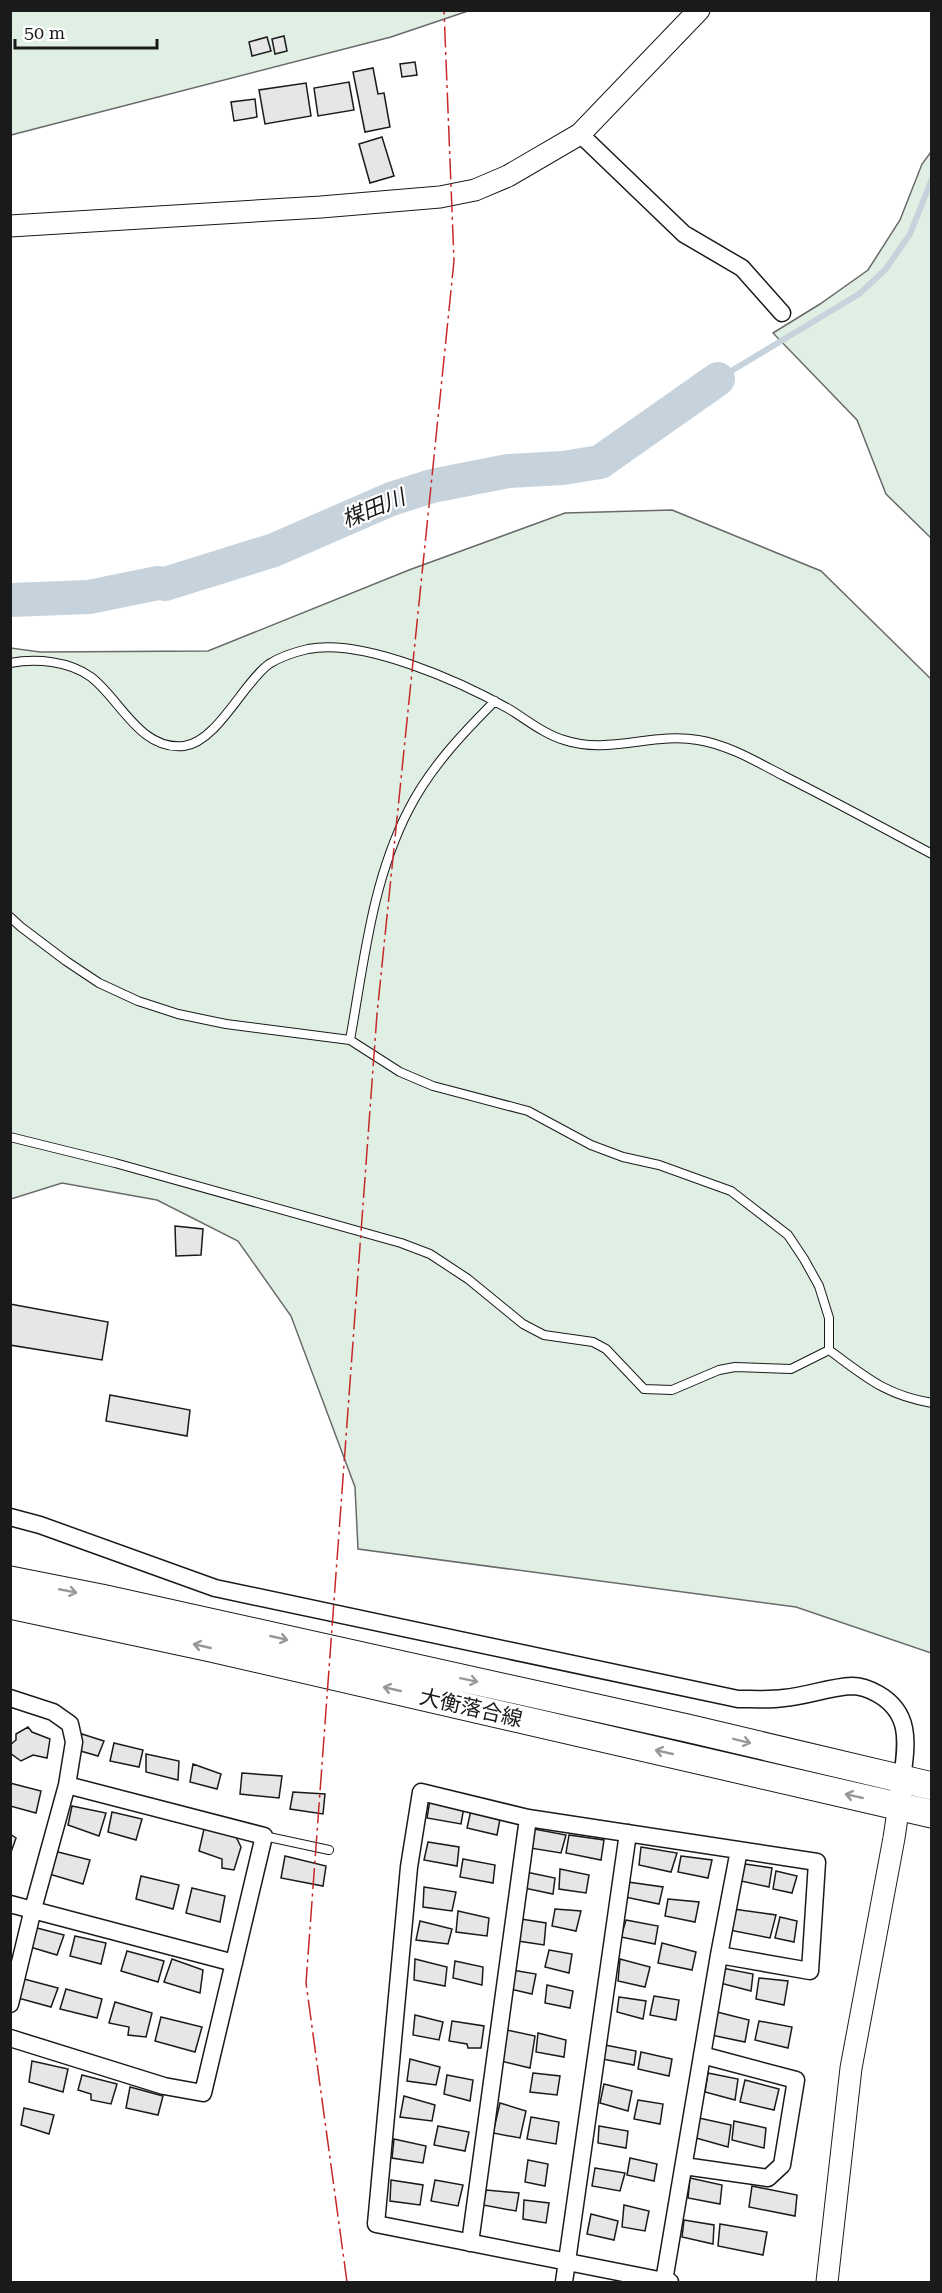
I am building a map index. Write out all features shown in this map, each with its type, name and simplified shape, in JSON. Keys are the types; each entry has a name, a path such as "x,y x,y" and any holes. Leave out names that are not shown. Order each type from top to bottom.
{"main road":[{"name":"大衡落合線","path":"10,1580 102,1598 675,1725 932,1786"},
{"name":"大衡落合線","path":"10,1605 211,1648 932,1814"}],"street":[{"path":"10,226 321,207 440,197 475,190 508,176 580,134 699,10"},
{"path":"580,134 684,234 742,268 783,313"},
{"path":"10,1517 40,1525 215,1588 738,1699 785,1698 854,1686 873,1691 889,1700 899,1711 906,1748 899,1807 851,2068 827,2283"},
{"path":"10,1698 53,1712 70,1724 74,1742 67,1785 10,2004"},
{"path":"10,2038 164,2086 203,2093 264,1836 67,1785"},
{"path":"719,1955 810,1971 817,1862 739,1850 628,1833 528,1818 421,1792 409,1867 375,2223 666,2282 702,2055 719,1955 739,1850"},
{"path":"470,2243 528,1818"},
{"path":"564,2283 628,1833"},
{"path":"10,1904 234,1963"},
{"path":"684,2166 768,2178 782,2165 784,2155 796,2080 702,2055"}],"lane":[{"path":"10,663 45,662 68,666 90,677 142,732 162,743 185,746 204,737 227,714 254,678 269,664 288,655 310,649 360,650 397,660 442,677 495,701 560,740 584,746 678,738 721,746 796,782 932,854"},
{"path":"350,1040 382,874 395,837 427,779 468,728 495,701"},
{"path":"10,917 82,972 99,983 138,1001 178,1014 226,1024 350,1040 400,1072 433,1086 528,1111 591,1145 623,1157 659,1165 731,1191 788,1235 804,1259 819,1286 829,1318 829,1350"},
{"path":"10,1137 115,1163 411,1246 430,1254 468,1279 523,1324 544,1335 593,1342 606,1349 644,1389 672,1390 719,1370 735,1367 791,1369 829,1350"},
{"path":"829,1350 884,1389 908,1399 932,1403"},
{"path":"264,1836 329,1850"}],"green space":[{"path":"10,11 468,11 391,37 11,135"},
{"path":"931,152 931,538 886,494 857,420 773,333 820,304 868,270 900,220 922,164"},
{"path":"672,510 821,571 931,679 931,1653 796,1607 358,1549 355,1487 291,1316 238,1241 157,1200 62,1183 11,1199 11,648 40,652 208,651 409,570 565,513"}],"building":[{"path":"284,36 287,51 275,54 272,39"},
{"path":"267,37 271,51 252,56 249,42"},
{"path":"415,62 417,75 402,77 400,64"},
{"path":"373,68 378,94 384,93 390,127 365,132 353,72"},
{"path":"349,82 354,110 318,116 314,88"},
{"path":"306,83 311,116 265,124 259,90"},
{"path":"255,99 257,117 234,121 231,102"},
{"path":"382,137 394,176 370,183 359,144"},
{"path":"175,1226 203,1229 201,1255 176,1256"},
{"path":"10,1304 108,1322 102,1360 10,1345"},
{"path":"110,1395 190,1410 187,1436 106,1421"},
{"path":"28,1727 32,1732 50,1739 47,1758 33,1755 21,1761 10,1753 10,1745 16,1740 16,1734"},
{"path":"82,1734 104,1741 98,1756 77,1750"},
{"path":"114,1743 143,1750 139,1767 110,1761"},
{"path":"146,1754 179,1761 178,1780 146,1772"},
{"path":"193,1764 221,1774 217,1789 190,1782"},
{"path":"242,1773 282,1776 279,1798 240,1794"},
{"path":"10,1783 41,1791 36,1813 10,1806"},
{"path":"293,1792 325,1794 323,1814 290,1809"},
{"path":"430,1800 464,1807 461,1824 427,1818"},
{"path":"72,1806 106,1813 99,1836 68,1825"},
{"path":"471,1810 500,1819 497,1835 467,1828"},
{"path":"112,1812 142,1819 136,1840 108,1832"},
{"path":"204,1829 236,1837 241,1847 234,1870 222,1868 222,1859 199,1851"},
{"path":"534,1829 566,1835 561,1853 530,1848"},
{"path":"10,1834 16,1838 10,1855"},
{"path":"569,1835 604,1840 601,1860 566,1853"},
{"path":"428,1842 459,1847 457,1866 424,1860"},
{"path":"641,1847 677,1853 671,1872 639,1865"},
{"path":"54,1851 90,1860 83,1884 49,1874"},
{"path":"285,1856 326,1866 323,1886 281,1878"},
{"path":"681,1856 712,1860 708,1878 678,1872"},
{"path":"463,1859 495,1865 493,1883 460,1877"},
{"path":"745,1864 772,1868 769,1887 741,1881"},
{"path":"560,1869 589,1875 586,1893 559,1889"},
{"path":"776,1871 797,1876 792,1893 773,1889"},
{"path":"526,1872 555,1878 553,1894 524,1888"},
{"path":"141,1876 179,1885 173,1909 136,1899"},
{"path":"628,1882 663,1887 659,1904 625,1897"},
{"path":"424,1887 456,1892 452,1911 423,1907"},
{"path":"192,1888 225,1896 220,1922 186,1913"},
{"path":"668,1899 699,1902 695,1922 665,1916"},
{"path":"555,1909 581,1911 576,1931 552,1926"},
{"path":"733,1909 776,1915 770,1938 729,1930"},
{"path":"458,1911 489,1918 487,1936 456,1932"},
{"path":"780,1917 797,1921 794,1942 775,1938"},
{"path":"521,1919 546,1923 544,1945 518,1941"},
{"path":"626,1920 658,1926 655,1944 621,1937"},
{"path":"420,1921 452,1929 448,1944 416,1940"},
{"path":"37,1928 64,1935 57,1955 30,1947"},
{"path":"75,1936 106,1943 101,1964 70,1956"},
{"path":"662,1943 696,1952 692,1970 658,1963"},
{"path":"549,1950 572,1954 569,1973 545,1967"},
{"path":"127,1951 164,1961 158,1982 121,1971"},
{"path":"172,1959 203,1970 200,1993 164,1982"},
{"path":"415,1959 447,1967 445,1986 414,1980"},
{"path":"620,1959 650,1967 645,1987 618,1981"},
{"path":"455,1961 483,1967 482,1985 453,1978"},
{"path":"722,1968 753,1974 751,1991 720,1983"},
{"path":"512,1970 536,1974 532,1994 510,1989"},
{"path":"759,1978 788,1981 784,2005 756,1999"},
{"path":"24,1979 58,1988 51,2007 18,1998"},
{"path":"547,1985 573,1991 570,2008 545,2003"},
{"path":"66,1989 102,1999 97,2018 60,2009"},
{"path":"654,1996 679,2000 676,2020 650,2015"},
{"path":"619,1997 646,2001 643,2019 617,2012"},
{"path":"115,2002 152,2013 146,2037 128,2035 129,2027 109,2023"},
{"path":"717,2012 749,2020 745,2042 711,2035"},
{"path":"415,2015 443,2022 439,2040 413,2035"},
{"path":"161,2017 202,2027 195,2052 155,2041"},
{"path":"452,2021 484,2026 481,2048 468,2048 467,2044 449,2041"},
{"path":"759,2021 792,2027 788,2048 755,2040"},
{"path":"507,2030 535,2036 530,2068 501,2061"},
{"path":"538,2033 566,2040 564,2057 536,2052"},
{"path":"605,2045 636,2051 634,2065 602,2059"},
{"path":"641,2052 672,2059 669,2076 638,2069"},
{"path":"410,2059 440,2067 436,2085 407,2081"},
{"path":"32,2061 68,2069 63,2092 29,2082"},
{"path":"533,2073 560,2076 557,2095 530,2092"},
{"path":"708,2073 738,2079 735,2100 705,2092"},
{"path":"82,2075 117,2084 111,2104 91,2100 91,2094 78,2090"},
{"path":"447,2075 473,2080 470,2101 444,2094"},
{"path":"745,2080 779,2089 774,2110 740,2102"},
{"path":"604,2084 632,2091 628,2111 600,2103"},
{"path":"130,2087 163,2096 158,2115 126,2108"},
{"path":"404,2096 435,2105 432,2121 400,2117"},
{"path":"638,2100 663,2104 660,2124 634,2119"},
{"path":"500,2103 526,2111 520,2138 493,2133"},
{"path":"24,2108 54,2115 49,2134 21,2125"},
{"path":"531,2117 559,2122 556,2144 527,2139"},
{"path":"699,2118 731,2125 728,2147 696,2138"},
{"path":"734,2121 766,2128 764,2148 732,2140"},
{"path":"438,2126 469,2132 465,2151 434,2145"},
{"path":"599,2126 628,2131 626,2148 598,2143"},
{"path":"394,2139 426,2146 423,2163 392,2158"},
{"path":"630,2158 657,2164 654,2181 627,2175"},
{"path":"528,2160 548,2164 545,2186 525,2182"},
{"path":"595,2168 625,2173 620,2191 592,2186"},
{"path":"690,2178 722,2185 720,2204 688,2198"},
{"path":"391,2180 423,2185 420,2205 390,2201"},
{"path":"435,2180 463,2185 458,2206 431,2201"},
{"path":"752,2186 797,2195 795,2216 749,2207"},
{"path":"486,2190 519,2193 516,2211 483,2205"},
{"path":"524,2200 549,2203 546,2223 523,2219"},
{"path":"624,2205 649,2211 645,2231 622,2227"},
{"path":"591,2214 618,2221 614,2240 587,2234"},
{"path":"684,2220 714,2225 713,2244 682,2237"},
{"path":"720,2224 767,2232 763,2255 718,2246"}],"waterway":[{"path":"718,379 859,294 885,270 910,234 932,179"},
{"name":"楳田川","path":"10,600 89,597 158,583 165,584 274,550 391,499 432,486 508,471 563,468 600,462 718,379"}],"power":[{"path":"347,2282 306,1983 377,1014 454,261 444,10"}]}
